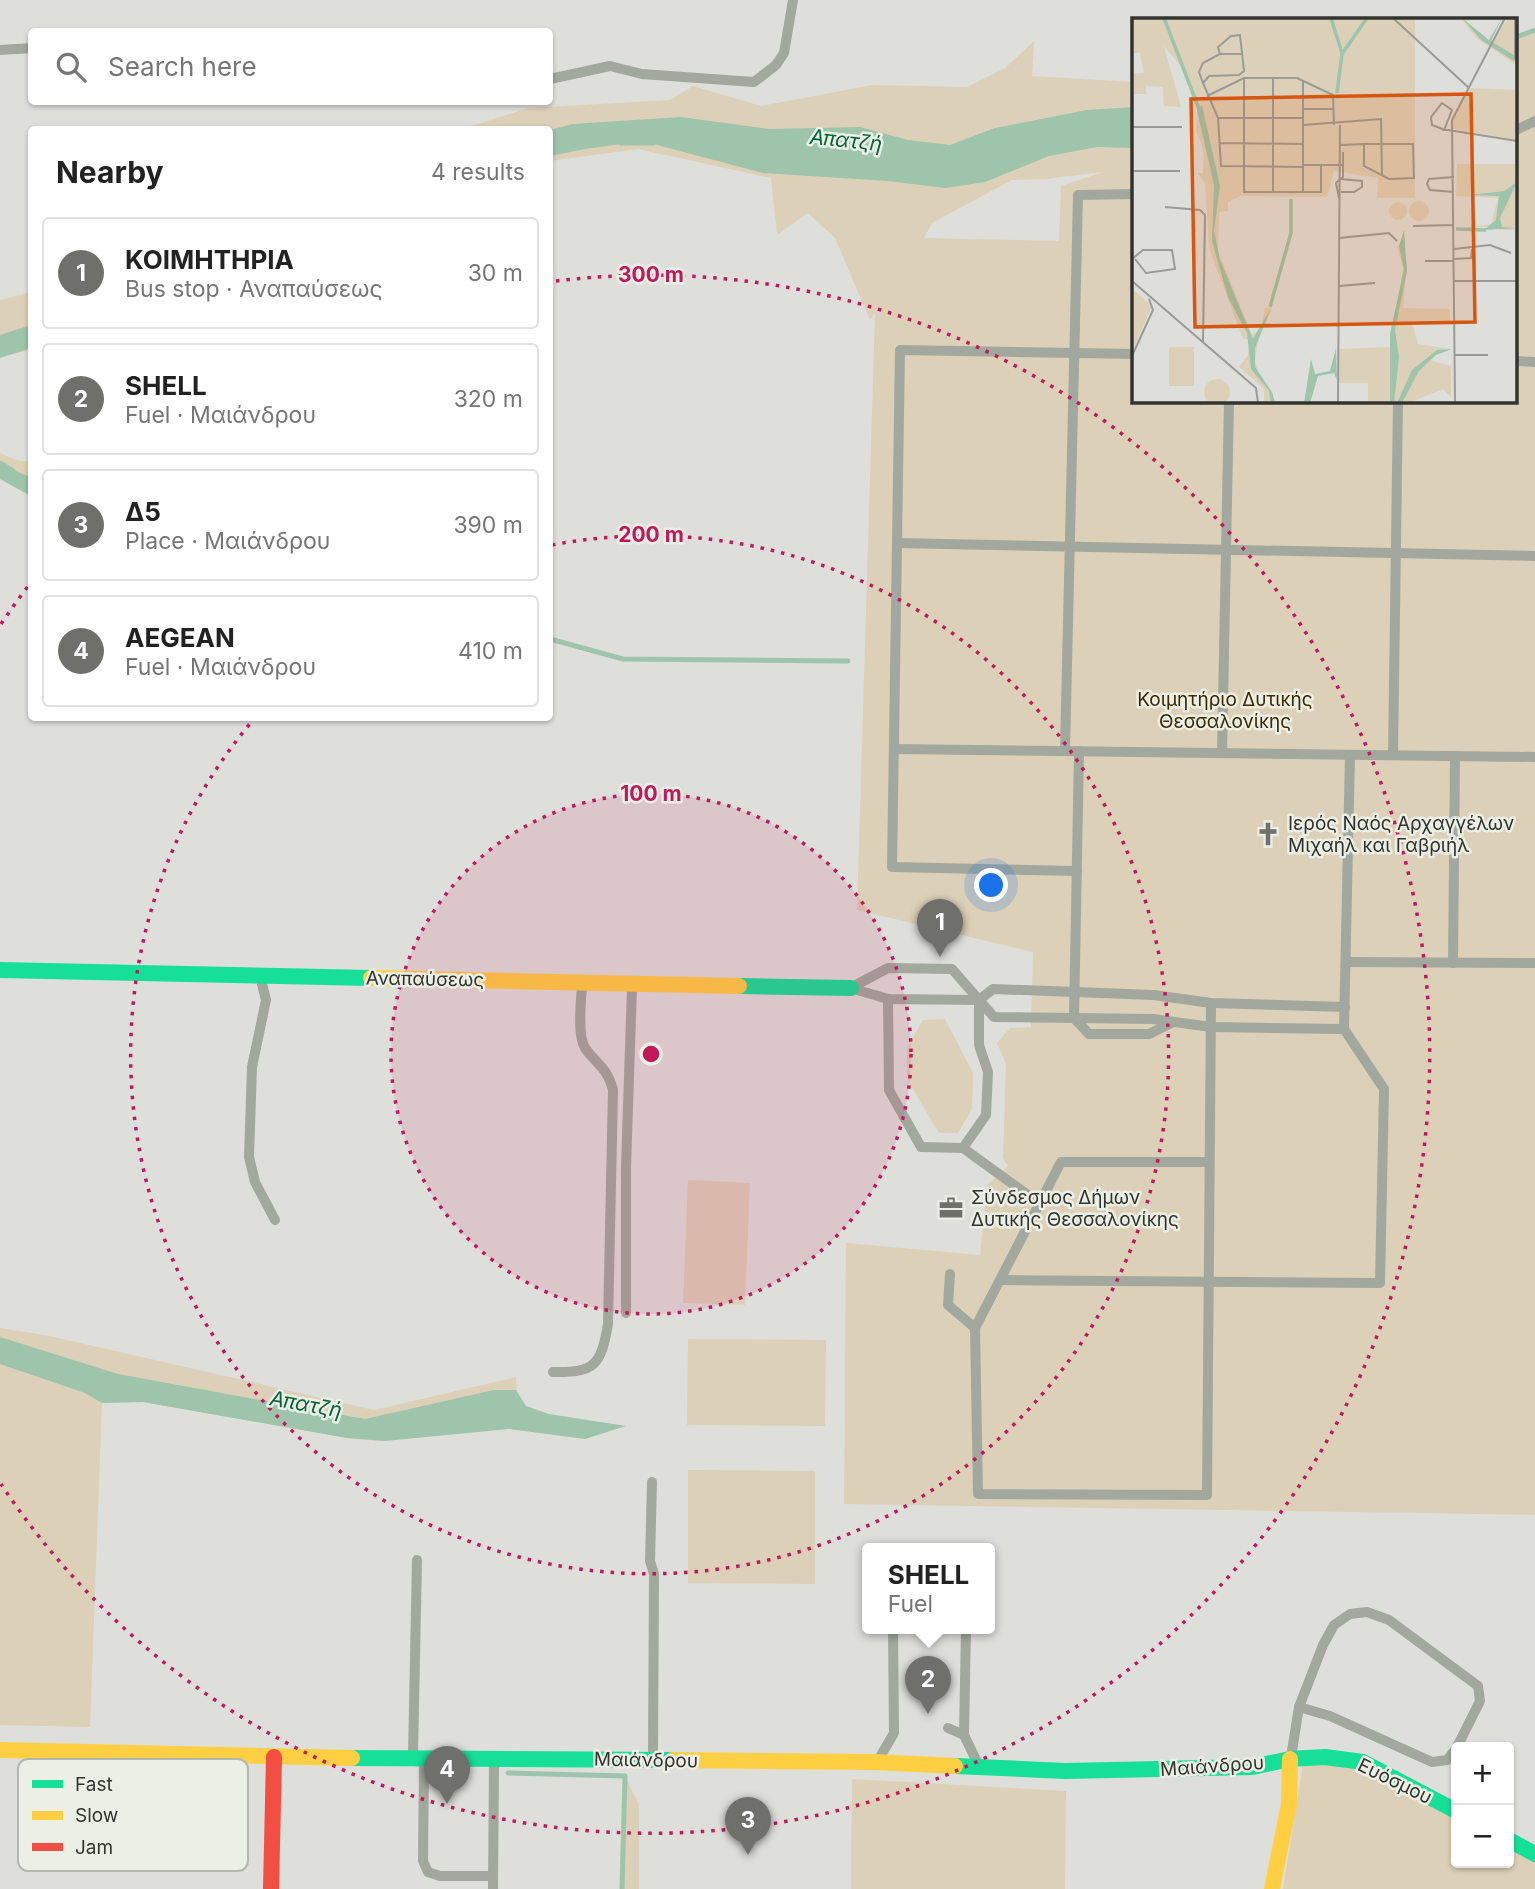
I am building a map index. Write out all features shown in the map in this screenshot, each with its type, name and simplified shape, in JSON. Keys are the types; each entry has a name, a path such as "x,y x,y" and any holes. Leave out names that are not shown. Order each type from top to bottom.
{"main road":[{"name":"Αναπαύσεως","path":"0,970 851,988"},
{"name":"Μαιάνδρου","path":"0,1749 274,1757 874,1762 1065,1771 1252,1767 1290,1759"},
{"path":"271,1889 274,1757"},
{"name":"Ευόσμου","path":"1290,1759 1325,1757 1363,1762 1451,1808"},
{"path":"1272,1889 1289,1804 1290,1759"},
{"path":"1514,1843 1535,1854"}],"lane":[{"path":"553,78 610,66 642,75 754,82 776,65 784,53 793,0"},
{"path":"0,50 28,48"},
{"path":"1518,129 1535,121"},
{"path":"1065,751 1078,195 1132,194"},
{"path":"1077,871 892,867 900,350 1132,354"},
{"path":"1222,753 1229,402"},
{"path":"1393,755 1398,402"},
{"path":"897,543 1535,555"},
{"path":"894,749 1535,757"},
{"path":"1079,751 1074,1017 1089,1034 1149,1034 1173,1021"},
{"path":"1000,1280 1380,1283 1384,1089 1345,1030 1350,755"},
{"path":"1453,963 1455,756"},
{"path":"1346,962 1535,963"},
{"path":"851,988 888,968 952,969 994,1017 1153,1019 1211,1027 1345,1030"},
{"path":"260,976 266,1000 252,1067 249,1157 255,1182 275,1220"},
{"path":"552,1372 592,1368 600,1356 608,1324 613,1090 610,1077 584,1047 581,1035 582,982"},
{"path":"626,1313 626,1167 632,983"},
{"path":"851,988 888,999 979,1000 993,989 1154,995 1211,1003 1345,1007"},
{"path":"888,999 888,1090 921,1147 963,1148 1040,1203"},
{"path":"963,1148 986,1115 988,1072 979,1045 979,1000"},
{"path":"1209,1162 1061,1162 975,1328 978,1494 1207,1495 1211,1003"},
{"path":"950,1274 948,1305 975,1328"},
{"path":"652,1482 650,1561 654,1574 653,1760"},
{"path":"417,1560 423,1861 428,1872 440,1876 493,1876"},
{"path":"1290,1759 1299,1707 1334,1625 1350,1614 1367,1612 1389,1620 1478,1686 1479,1701 1460,1742"},
{"path":"874,1762 884,1753 894,1732 893,1634"},
{"path":"966,1634 964,1735 980,1767"},
{"path":"1299,1707 1330,1716 1432,1762 1447,1760 1451,1755"},
{"path":"894,1732 907,1727"},
{"path":"948,1728 964,1735"},
{"path":"493,1889 494,1759"}],"green space":[{"name":"Κοιμητήριο Δυτικής Θεσσαλονίκης","path":"1535,33 1535,1515 844,1504 846,1243 980,1255 987,1185 1008,1166 1003,1158 1006,1064 997,1043 1010,1028 1031,1027 1033,952 857,910 875,313 870,320 835,238 808,213 777,235 771,178 638,149 553,161 553,126 472,126 528,108 670,100 693,86 761,106 872,85 967,87 1005,68 1034,41 1032,76 1132,82 1132,402 1518,402 1518,38","holes":["1103,172 1061,186 1059,241 924,238 932,223 1012,180"]},
{"path":"28,293 28,351 0,357 0,300"},
{"path":"0,453 28,462 28,494 0,479"},
{"path":"945,1019 973,1073 972,1109 958,1133 939,1133 907,1079 907,1048 923,1020"},
{"path":"688,1180 750,1183 745,1305 683,1303"},
{"path":"0,1328 45,1335 374,1410 516,1377 517,1406 381,1441 354,1439 143,1402 102,1403 90,1727 0,1725"},
{"path":"688,1339 826,1340 825,1426 687,1425"},
{"path":"688,1470 815,1471 815,1584 688,1583"},
{"path":"1363,1762 1451,1809 1451,1868 1514,1868 1514,1843 1535,1854 1535,1889 1283,1889 1303,1764"},
{"path":"625,1776 639,1805 639,1889 622,1889"},
{"path":"852,1779 1066,1791 1065,1889 851,1889"}],"water":[{"path":"1132,107 1132,148 1097,147 1049,156 985,182 945,188 888,181 763,173 642,141 553,155 553,129 572,124 681,117 769,129 860,127 908,140 950,145 995,128 1087,110"},
{"path":"28,326 28,349 0,358 0,335"},
{"path":"0,465 28,476 28,494 0,479"},
{"path":"0,1337 118,1374 365,1419 494,1390 516,1390 526,1406 549,1414 626,1426 585,1439 509,1429 385,1441 347,1438 143,1402 102,1403 85,1393 0,1364"}],"waterway":[{"name":"Απατζή","path":"1518,36 1535,30"},
{"name":"Απατζή","path":"621,143 653,143"},
{"name":"Απατζή","path":"0,463 13,471"},
{"name":"Απατζή","path":"553,640 623,659 848,661"},
{"path":"508,1773 625,1776 622,1889"}],"traffic: fast":[{"path":"0,970 371,978"},
{"path":"739,986 851,988"},
{"path":"955,1766 1065,1771 1252,1767 1290,1759 1325,1757 1363,1762 1451,1808"},
{"path":"352,1758 673,1760"},
{"path":"1514,1843 1535,1854"}],"traffic: slow":[{"path":"371,978 739,986"},
{"path":"0,1750 352,1758"},
{"path":"1272,1889 1289,1804 1290,1759"},
{"path":"673,1760 875,1762 955,1766"}],"traffic: jam":[{"path":"271,1889 274,1757"}],"place":[{"name":"Ιερός Ναός Αρχαγγέλων Μιχαήλ και Γαβριήλ","path":"1268,834"},
{"name":"ΚΟΙΜΗΤΗΡΙΑ","path":"940,957"},
{"name":"Σύνδεσμος Δήμων Δυτικής Θεσσαλονίκης","path":"951,1208"},
{"name":"SHELL","path":"928,1714"},
{"name":"AEGEAN","path":"447,1804"},
{"name":"Δ5","path":"748,1855"}]}
